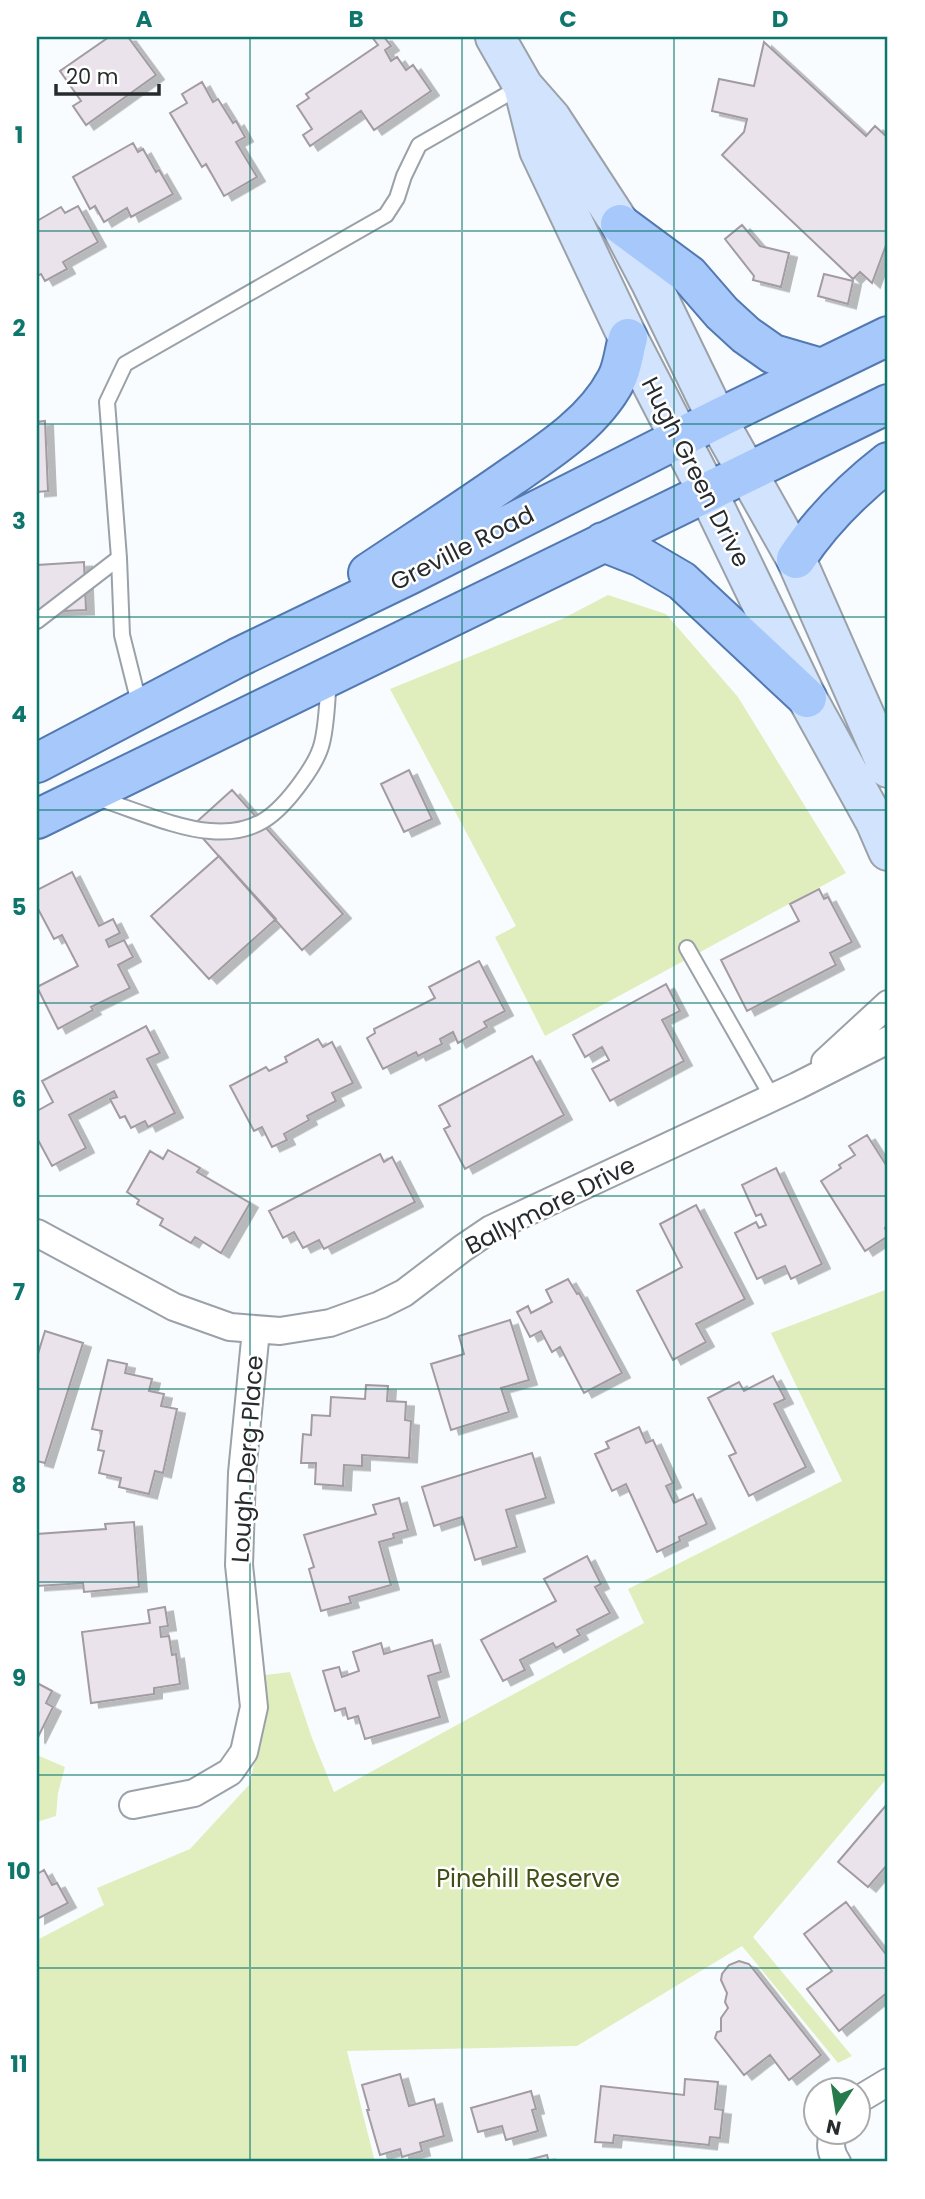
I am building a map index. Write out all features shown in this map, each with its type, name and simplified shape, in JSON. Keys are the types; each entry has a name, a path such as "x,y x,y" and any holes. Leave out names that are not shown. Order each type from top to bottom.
{"main road":[{"name":"Hugh Green Drive","path":"495,37 523,86 551,118 620,224 717,419 796,559 888,768"},
{"name":"Hugh Green Drive","path":"523,86 539,150 628,338 707,491 807,698 875,821 888,850"},
{"path":"620,224 689,275 722,313 746,335 773,354 821,368"},
{"name":"Greville Road","path":"37,763 237,658 410,575 717,419 888,336"},
{"path":"237,658 471,505 542,455 580,424 601,403 618,378 628,338"},
{"path":"37,819 888,404"},
{"path":"796,559 815,531 846,498 888,462"},
{"path":"603,542 641,557 682,581 807,698"}],"street":[{"name":"Ballymore Drive","path":"797,1086 888,1003"},
{"name":"Ballymore Drive","path":"37,1233 174,1307 230,1327 256,1330 306,1328 355,1316 380,1305 404,1293 491,1229 797,1086 888,1040"},
{"name":"Lough Derg Place","path":"134,1805 194,1793 230,1772 244,1752 254,1707 239,1552 242,1474 256,1330"},
{"path":"872,2092 888,2082"},
{"path":"830,2146 837,2162"}],"lane":[{"path":"140,709 122,635 107,402 125,364 386,215 397,198 419,145 523,86"},
{"path":"37,621 119,558"},
{"path":"86,795 207,831 238,832 268,820 290,798 322,745 330,675"},
{"path":"687,948 772,1097"}],"green space":[{"path":"608,595 666,614 738,697 846,873 545,1036 495,937 516,926 390,689 562,619"},
{"name":"Pinehill Reserve","path":"888,1289 888,1777 753,1937 852,2056 838,2063 742,1946 577,2046 347,2051 375,2162 37,2162 37,1940 104,1905 97,1888 190,1849 249,1785 264,1724 265,1675 290,1672 334,1792 644,1623 628,1589 842,1481 771,1333"},
{"path":"37,1755 65,1767 58,1793 56,1816 37,1822"}],"building":[{"path":"109,37 128,37 156,75 86,125 73,106 81,101 60,71"},
{"path":"372,37 384,37 391,46 385,50 391,61 397,57 406,70 413,65 431,91 374,130 361,111 310,146 303,135 312,129 297,106 309,98 306,94 378,45"},
{"path":"764,42 866,136 875,126 888,138 888,240 872,283 860,272 853,279 722,155 744,132 747,119 712,111 719,79 754,86"},
{"path":"202,82 213,102 218,99 233,123 236,121 245,137 236,142 257,177 224,196 206,164 202,167 170,113 187,103 182,94"},
{"path":"133,143 138,152 143,149 173,194 131,217 127,208 104,222 95,206 90,209 73,177"},
{"path":"78,206 98,242 63,262 67,269 45,281 41,274 37,276 37,221 61,207 65,213"},
{"path":"742,225 760,246 789,253 781,287 753,280 754,276 725,239"},
{"path":"824,274 853,281 848,304 818,296"},
{"path":"45,421 48,491 37,492 37,422"},
{"path":"84,562 86,610 37,612 37,565"},
{"path":"409,770 432,819 404,832 381,784"},
{"path":"232,790 343,914 302,950 192,826"},
{"path":"219,856 276,919 209,979 151,916"},
{"path":"72,872 99,926 113,919 120,933 106,940 109,947 124,940 133,957 118,965 130,988 91,1007 93,1010 58,1029 37,987 78,966 62,935 54,939 37,907 37,890"},
{"path":"819,889 824,899 828,897 852,942 830,953 836,965 747,1011 721,960 799,921 790,904"},
{"path":"479,961 505,1011 484,1022 487,1027 458,1043 453,1032 440,1039 442,1044 418,1056 416,1052 383,1069 367,1038 375,1033 374,1029 435,998 429,987"},
{"path":"666,984 680,1011 662,1020 684,1061 610,1101 592,1069 609,1060 602,1047 585,1057 573,1035"},
{"path":"146,1026 160,1053 147,1059 175,1113 148,1127 145,1121 131,1128 125,1116 120,1118 110,1099 117,1097 114,1091 69,1115 86,1148 52,1166 37,1138 37,1111 53,1102 42,1081"},
{"path":"318,1039 323,1047 332,1042 353,1083 332,1093 336,1101 307,1116 309,1120 284,1134 287,1140 272,1147 262,1127 254,1131 230,1086 266,1067 269,1071 287,1062 285,1057"},
{"path":"532,1056 564,1115 465,1169 444,1129 450,1126 439,1106"},
{"path":"867,1135 888,1168 888,1226 885,1228 888,1236 865,1251 821,1181 855,1155 849,1146"},
{"path":"168,1150 200,1168 197,1172 250,1203 221,1253 195,1237 191,1243 160,1225 163,1219 137,1204 139,1200 127,1192 150,1151 163,1159"},
{"path":"380,1154 384,1162 392,1157 415,1202 324,1249 319,1240 303,1248 294,1232 283,1238 269,1211"},
{"path":"776,1168 822,1264 791,1279 785,1266 757,1279 735,1233 756,1222 759,1228 766,1225 761,1214 756,1216 742,1185"},
{"path":"696,1205 745,1299 696,1324 706,1342 673,1360 637,1291 682,1267 660,1224"},
{"path":"568,1279 577,1294 579,1293 622,1373 584,1393 560,1347 552,1352 541,1331 530,1337 517,1312 528,1306 531,1313 552,1302 546,1290"},
{"path":"510,1320 529,1380 501,1388 509,1412 451,1430 431,1364 464,1354 459,1336"},
{"path":"45,1331 83,1343 45,1463 37,1461 37,1357"},
{"path":"108,1360 127,1364 125,1373 152,1379 149,1391 164,1394 161,1406 177,1409 163,1473 155,1471 149,1494 119,1487 121,1478 99,1473 104,1451 98,1450 102,1431 92,1429"},
{"path":"773,1376 785,1399 774,1404 806,1467 749,1496 729,1456 736,1453 708,1398 739,1382 744,1391"},
{"path":"366,1385 388,1386 387,1401 406,1402 405,1420 411,1421 409,1458 362,1455 362,1466 344,1465 343,1486 315,1484 316,1463 301,1463 303,1434 311,1435 312,1415 330,1416 331,1397 365,1399"},
{"path":"639,1427 646,1443 653,1440 673,1483 666,1486 674,1503 693,1494 707,1524 679,1537 680,1541 657,1552 626,1484 612,1491 595,1454 609,1448 606,1442"},
{"path":"532,1453 546,1498 506,1510 517,1547 475,1560 462,1517 434,1526 422,1487"},
{"path":"399,1498 408,1530 379,1542 391,1585 349,1597 351,1603 321,1611 309,1569 314,1567 304,1535 376,1514 373,1505"},
{"path":"134,1522 139,1587 84,1592 83,1583 37,1586 37,1534 106,1529 105,1524"},
{"path":"587,1556 601,1584 595,1587 610,1613 577,1630 580,1635 556,1648 553,1643 520,1660 525,1670 503,1681 481,1640 556,1601 544,1579"},
{"path":"165,1607 168,1626 160,1627 161,1637 169,1636 172,1655 176,1654 180,1684 154,1688 154,1694 91,1703 82,1632 150,1623 148,1610"},
{"path":"432,1640 441,1672 428,1676 440,1717 365,1739 358,1716 348,1719 345,1708 335,1711 323,1671 339,1667 342,1677 359,1671 353,1652 381,1643 384,1654"},
{"path":"37,1683 52,1691 46,1703 53,1707 37,1739"},
{"path":"888,1803 888,1864 868,1887 838,1862"},
{"path":"37,1870 39,1873 44,1870 52,1885 57,1883 68,1903 37,1919"},
{"path":"846,1902 888,1957 888,1992 839,2031 807,1989 832,1971 804,1934"},
{"path":"739,1961 749,1964 821,2055 789,2080 770,2055 744,2075 715,2038 717,2032 721,2031 721,2018 728,2008 722,1974 729,1965"},
{"path":"400,2074 409,2106 434,2099 444,2136 420,2143 422,2151 402,2157 400,2149 380,2155 362,2085"},
{"path":"685,2079 718,2082 715,2109 723,2110 720,2138 710,2137 709,2145 614,2135 613,2143 595,2142 601,2086 684,2095"},
{"path":"531,2091 536,2109 532,2110 538,2131 506,2140 502,2126 478,2132 471,2108"},
{"path":"547,2155 549,2162 520,2162"}]}
